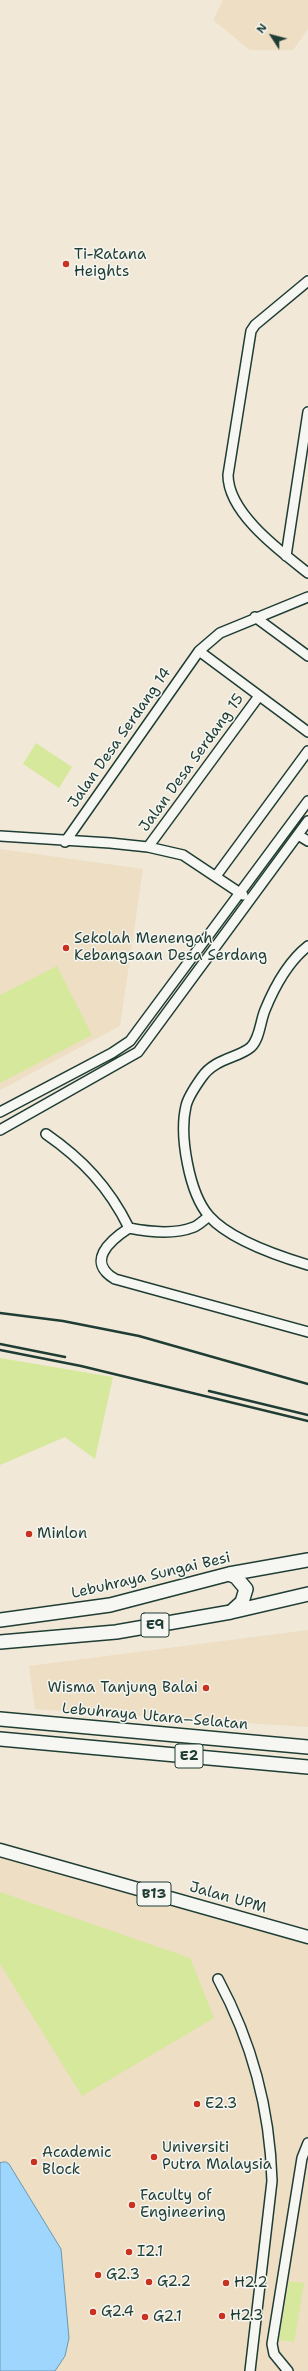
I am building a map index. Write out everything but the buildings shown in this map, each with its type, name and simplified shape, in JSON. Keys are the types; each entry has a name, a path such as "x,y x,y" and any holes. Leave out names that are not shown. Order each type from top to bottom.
{"highway":[{"name":"Lebuhraya Sungai Besi","path":"0,1620 110,1605 229,1574 308,1560"},
{"path":"229,1574 236,1577 246,1589 242,1602 231,1612"},
{"name":"E9","path":"0,1642 116,1632 231,1612 308,1594"},
{"name":"Lebuhraya Utara–Selatan","path":"0,1719 308,1747"},
{"name":"E2","path":"0,1739 308,1767"}],"main road":[{"name":"Jalan UPM","path":"0,1850 308,1937"}],"street":[{"path":"308,281 255,324 251,331 228,475 231,496 267,541 308,573"},
{"path":"286,556 308,412"},
{"name":"Jalan Desa Serdang 14","path":"64,842 199,651 220,633 255,617 308,597"},
{"path":"255,617 308,656"},
{"path":"199,651 308,732"},
{"name":"Jalan Desa Serdang 15","path":"148,847 259,696"},
{"path":"216,876 308,751"},
{"path":"0,1112 112,1053 130,1041 308,801"},
{"path":"0,1130 138,1052 308,821"},
{"path":"298,835 308,841"},
{"path":"0,836 64,842 148,847 183,855 250,900"},
{"path":"308,946 281,979 264,1011 257,1036 250,1047 224,1059 203,1075 186,1105 184,1139 192,1181 209,1216 243,1240 276,1256 308,1265"},
{"path":"46,1134 75,1156 93,1174 117,1203 129,1228"},
{"path":"209,1216 195,1227 174,1231 148,1232 129,1228 116,1236 106,1249 101,1259 101,1268 106,1274 116,1279 308,1332"},
{"path":"218,1979 234,2009 262,2092 271,2157 272,2181 250,2371"},
{"path":"288,2371 274,2354 272,2344 302,2158 308,2143"}],"shaded area":[{"path":"223,0 308,0 308,29 293,50 250,50 213,20"},
{"name":"Sekolah Menengah Kebangsaan Desa Serdang","path":"0,849 143,869 120,1026 0,1090"},
{"path":"308,1630 308,1727 35,1709 29,1666"},
{"name":"Universiti Putra Malaysia","path":"0,1857 308,1944 308,2371 0,2371"}],"green space":[{"path":"36,743 72,767 59,788 23,764"},
{"path":"57,966 92,1035 0,1083 0,995"},
{"path":"0,1358 113,1377 95,1459 65,1437 0,1465"},
{"path":"0,1892 190,1958 214,2018 82,2096 0,1964"},
{"path":"289,2281 304,2283 294,2342 279,2340"}],"water":[{"path":"6,2162 9,2164 61,2249 69,2338 65,2356 55,2371 0,2371 0,2163"}],"railway":[{"path":"0,1313 63,1321 139,1336 308,1384"},
{"path":"0,1344 65,1357"},
{"path":"0,1350 81,1366 308,1421"},
{"path":"209,1391 308,1415"}],"place":[{"name":"Ti-Ratana Heights","path":"66,264"},
{"name":"Sekolah Menengah Kebangsaan Desa Serdang","path":"66,948"},
{"name":"Minlon","path":"29,1534"},
{"name":"Wisma Tanjung Balai","path":"206,1688"},
{"name":"E2.3","path":"197,2104"},
{"name":"Universiti Putra Malaysia","path":"154,2157"},
{"name":"Academic Block","path":"34,2162"},
{"name":"Faculty of Engineering","path":"132,2205"},
{"name":"I2.1","path":"129,2252"},
{"name":"G2.3","path":"98,2275"},
{"name":"G2.2","path":"149,2282"},
{"name":"H2.2","path":"226,2283"},
{"name":"G2.4","path":"93,2312"},
{"name":"H2.3","path":"222,2316"},
{"name":"G2.1","path":"145,2317"}]}
